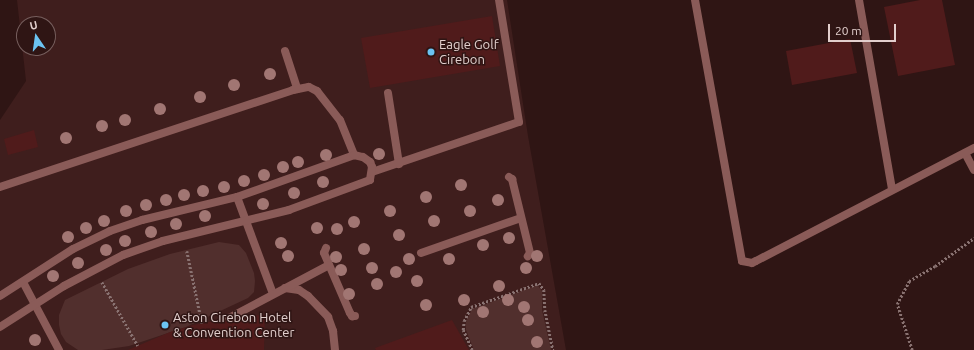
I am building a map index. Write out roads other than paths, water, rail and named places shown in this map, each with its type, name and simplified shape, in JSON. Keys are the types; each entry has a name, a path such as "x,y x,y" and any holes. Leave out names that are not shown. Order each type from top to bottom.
{"street":[{"path":"372,172 519,122 499,0"},
{"path":"695,0 742,261 752,263 892,189 974,148"},
{"path":"859,0 892,189"},
{"path":"288,58 297,89"},
{"path":"0,187 297,89 309,87 317,91 340,120 354,155"},
{"path":"388,93 399,164"},
{"path":"965,153 974,170"},
{"path":"0,296 73,249 110,231 149,218 237,197 354,155 363,157 370,162 372,172 370,180 358,186 289,210 245,222 162,241 123,255 64,286 0,327"},
{"path":"509,177 512,179 530,253 528,256"},
{"path":"237,197 273,294"},
{"path":"421,253 521,218"},
{"path":"326,248 324,253 329,265 350,313 352,316 355,316"},
{"path":"229,318 329,265"},
{"path":"23,282 59,350"},
{"path":"285,288 299,290 308,296 328,317 333,331 335,350"}],"place":[{"name":"Eagle Golf Cirebon","path":"431,52"},
{"name":"Aston Cirebon Hotel & Convention Center","path":"165,325"}]}
